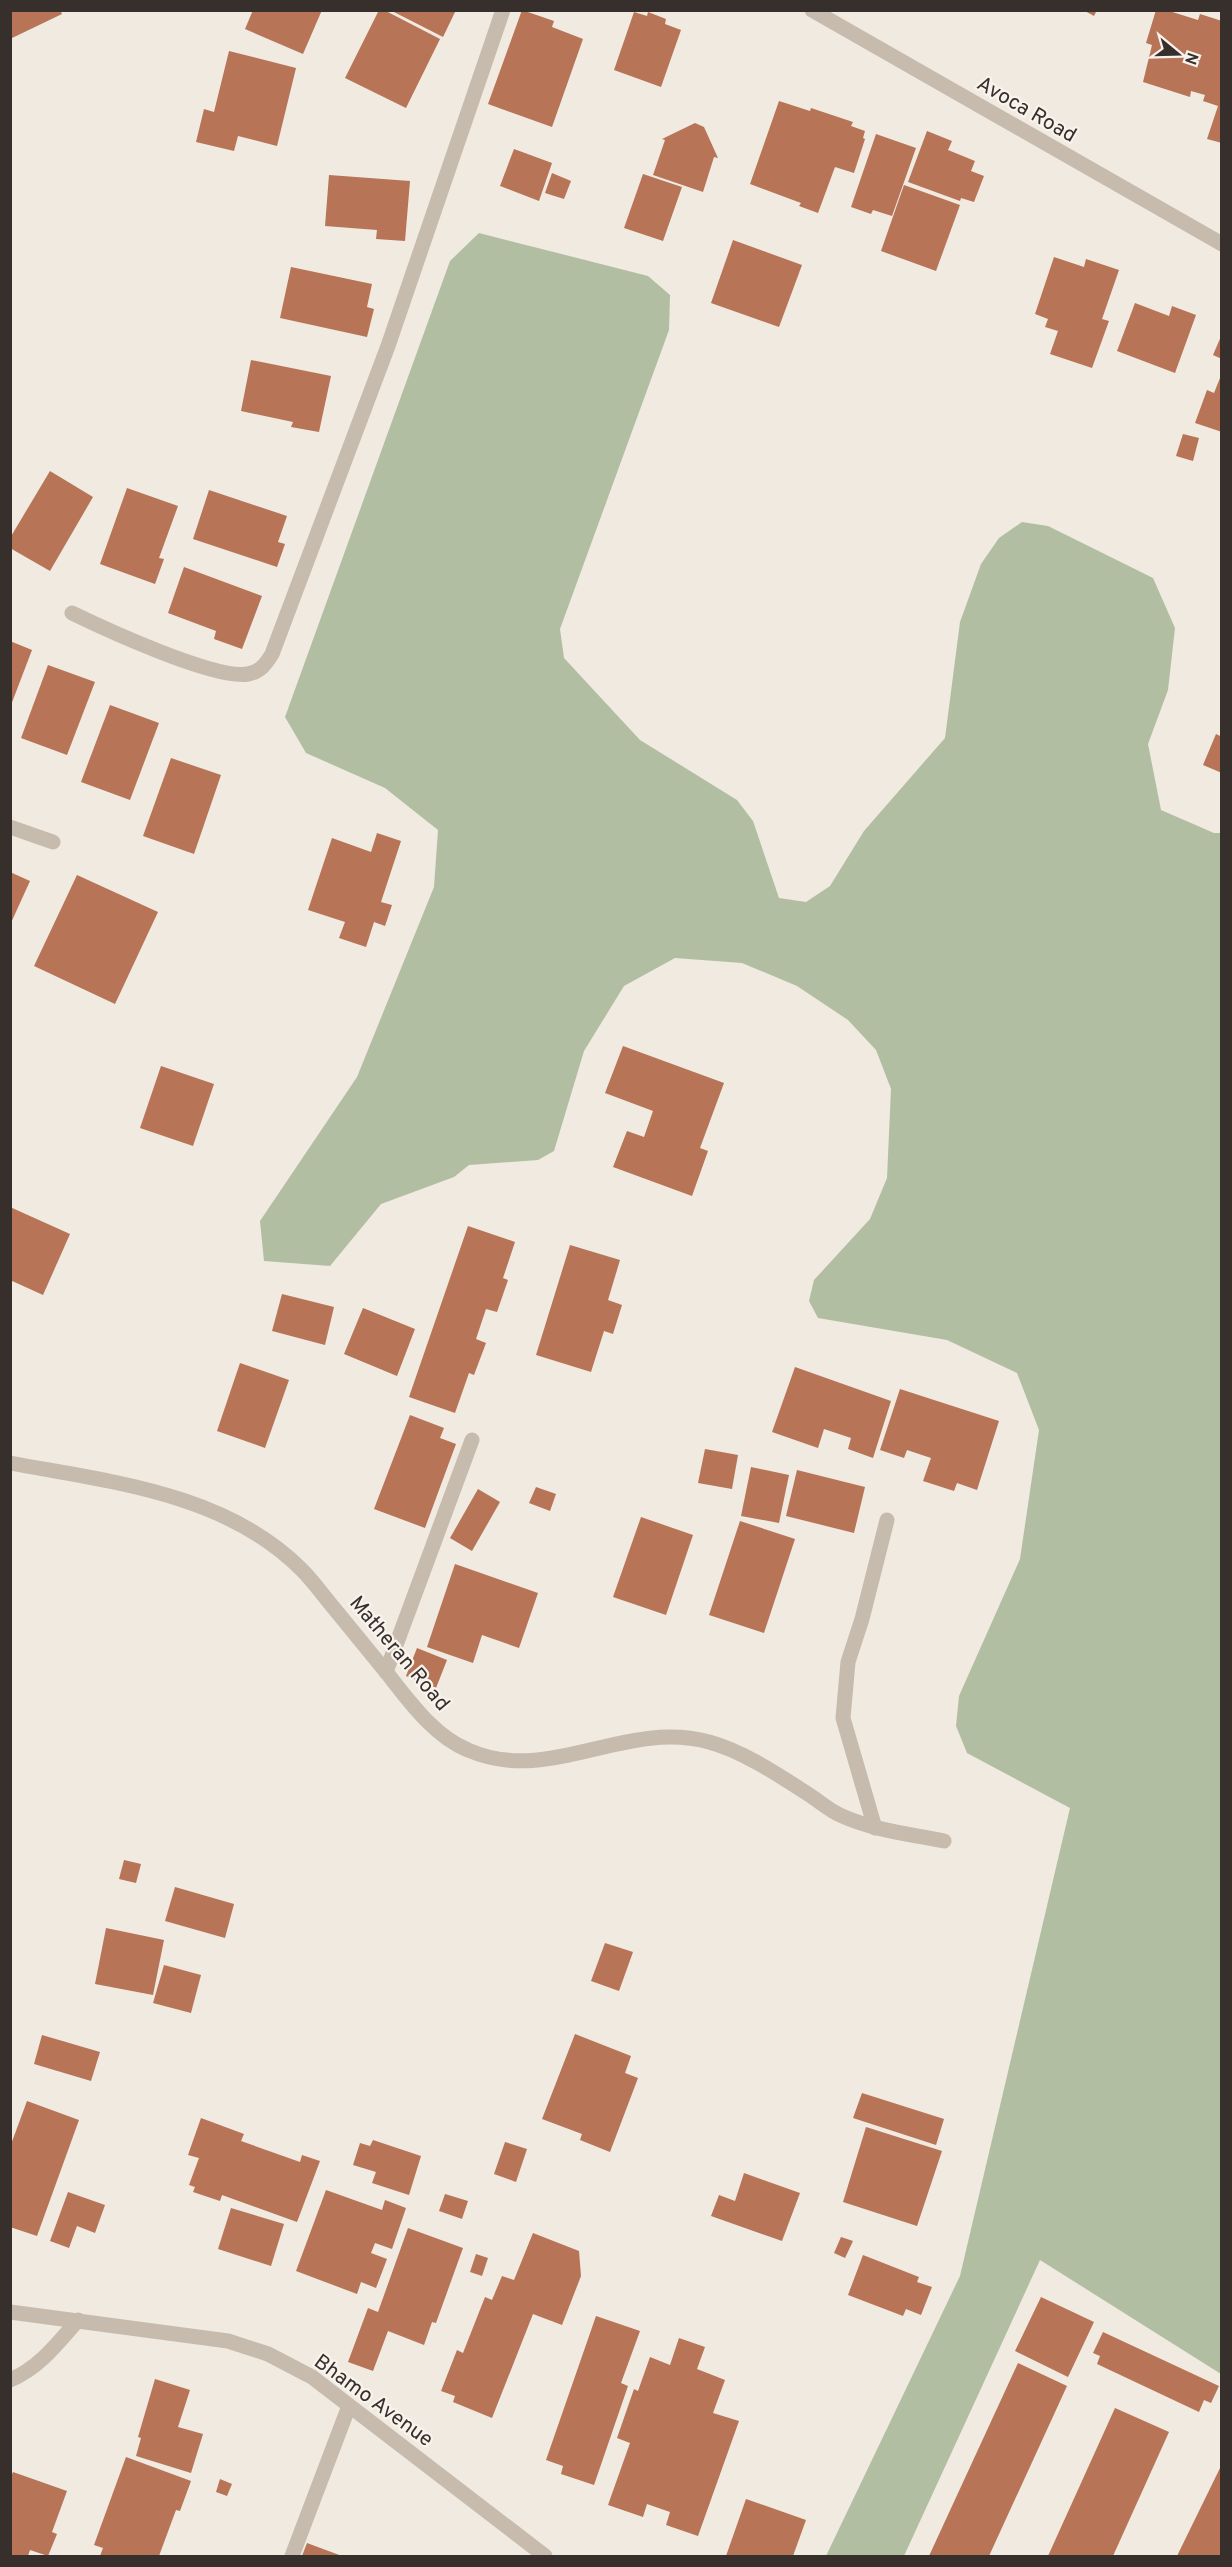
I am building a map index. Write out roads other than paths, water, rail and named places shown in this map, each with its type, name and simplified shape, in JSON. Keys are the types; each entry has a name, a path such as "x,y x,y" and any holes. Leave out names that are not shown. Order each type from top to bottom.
{"street":[{"path":"72,613 123,638 220,672 246,674 257,672 266,664 272,654 388,346 503,10"},
{"name":"Avoca Road","path":"812,10 1221,244"},
{"path":"10,827 53,842"},
{"path":"386,1672 472,1440"},
{"name":"Matheran Road","path":"10,1463 183,1499 224,1514 270,1542 303,1570 406,1698 440,1733 467,1750 497,1759 533,1762 618,1742 663,1736 710,1742 766,1767 840,1815 875,1828 944,1841"},
{"path":"875,1828 843,1718 848,1662 862,1619 887,1520"},
{"name":"Bhamo Avenue","path":"10,2312 228,2341 268,2354 312,2377 545,2556"},
{"path":"10,2380 25,2374 78,2320"},
{"path":"292,2556 349,2406"}]}
